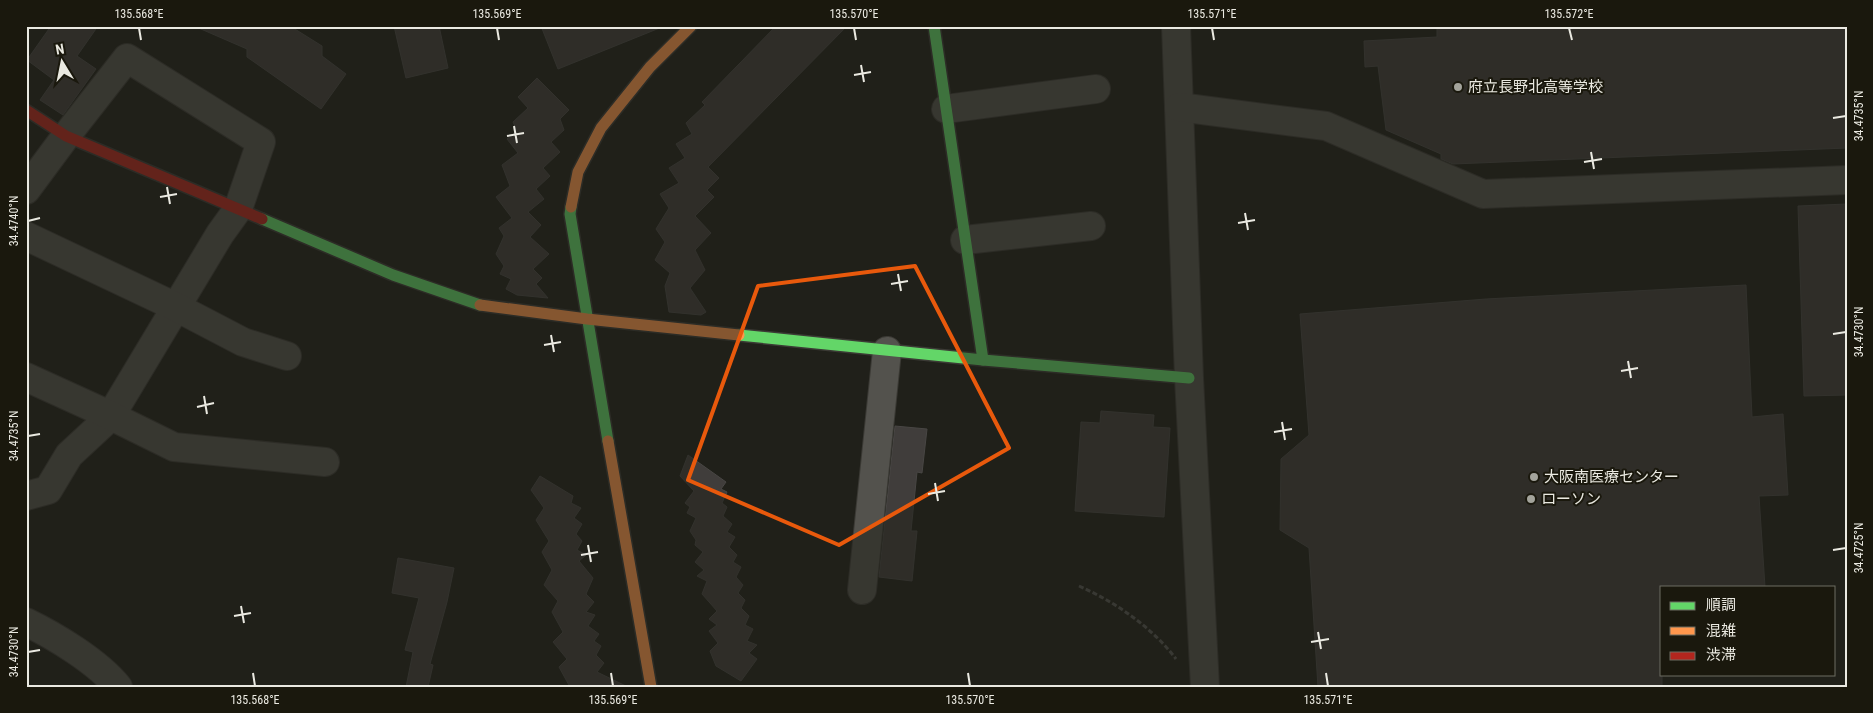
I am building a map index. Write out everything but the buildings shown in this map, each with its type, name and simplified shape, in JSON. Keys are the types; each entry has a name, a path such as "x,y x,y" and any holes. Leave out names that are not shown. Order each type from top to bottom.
{"street":[{"path":"650,687 570,214 578,172 601,128 650,67 691,26"},
{"path":"934,26 983,360"},
{"path":"1176,26 1189,378 1205,687"},
{"path":"26,190 127,58 261,142 238,209 220,234 111,415 69,455 48,490 26,496"},
{"path":"946,109 1096,90"},
{"path":"1179,107 1326,126 1483,194 1847,180"},
{"path":"26,110 66,136 393,275 482,306 587,319 983,360 1189,378"},
{"path":"965,240 1091,226"},
{"path":"26,236 176,307 243,342 288,356"},
{"path":"862,590 887,350"},
{"path":"26,377 111,415 174,447 325,462"},
{"path":"26,622 76,652 110,677 118,687"}],"path":[{"path":"1079,586 1101,596 1122,610 1148,630 1176,660"}],"highlighted area":[{"path":"915,266 1009,448 839,545 688,480 758,286"}],"traffic: fast":[{"path":"934,26 983,360"},
{"path":"571,207 570,214 608,441"},
{"path":"262,219 393,275 480,305"},
{"path":"739,335 983,360 1189,378"}],"traffic: slow":[{"path":"571,207 578,172 601,128 650,67 691,26"},
{"path":"480,305 587,319 739,335"},
{"path":"608,441 651,687"}],"traffic: jam":[{"path":"26,110 66,136 262,219"}],"place":[{"name":"府立長野北高等学校","path":"1458,87"},
{"name":"大阪南医療センター","path":"1534,477"},
{"name":"ローソン","path":"1531,499"}]}
